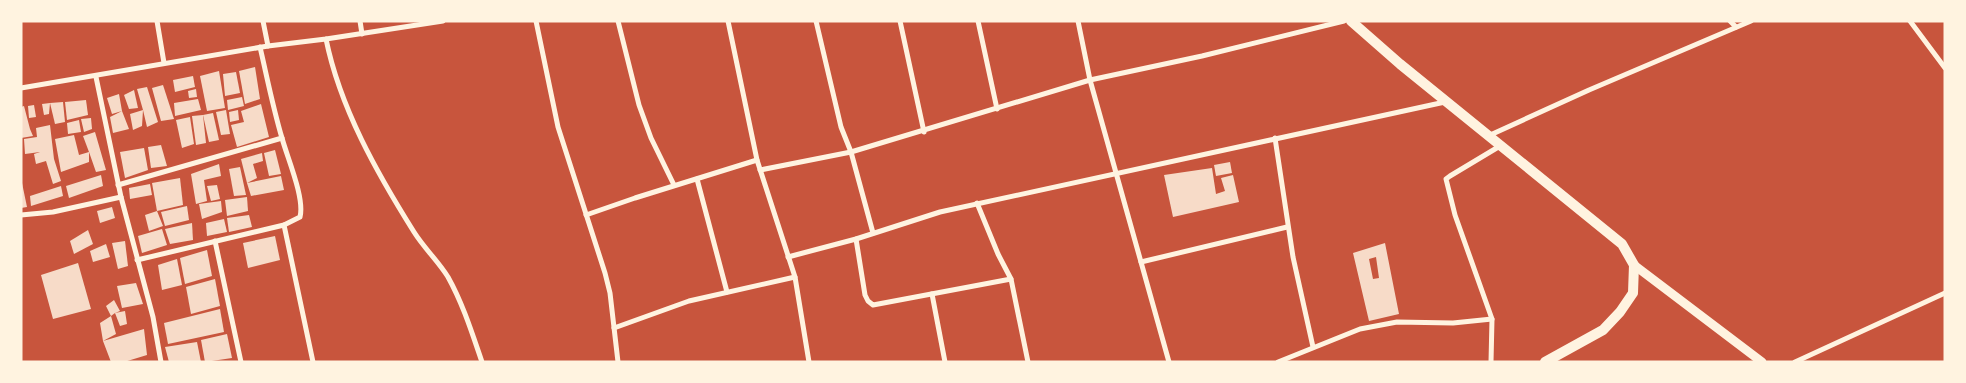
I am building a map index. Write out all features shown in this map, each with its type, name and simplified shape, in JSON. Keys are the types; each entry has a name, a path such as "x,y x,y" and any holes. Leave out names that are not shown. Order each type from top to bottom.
{"main road":[{"path":"1351,21 1446,102 1622,244 1634,265 1633,293 1620,312 1603,330 1545,362"}],"street":[{"path":"157,21 164,63"},
{"path":"263,21 268,46"},
{"path":"360,21 362,34"},
{"path":"21,88 96,77 164,63 260,47 326,40 443,21"},
{"path":"536,21 558,126 605,273 618,362"},
{"path":"618,21 639,105 651,138 674,186"},
{"path":"728,21 757,160 795,277 809,362"},
{"path":"816,21 841,127 851,152 873,233"},
{"path":"900,21 924,132"},
{"path":"978,21 997,109"},
{"path":"1078,21 1090,80 1169,362"},
{"path":"760,170 851,152 924,132 1090,80 1202,56 1344,21"},
{"path":"1730,21 1736,27"},
{"path":"1488,136 1589,90 1751,21"},
{"path":"1910,21 1945,68"},
{"path":"326,40 331,64 340,90 368,153 415,234 447,277 459,300 482,362"},
{"path":"137,260 284,225 300,217 301,211 293,173 282,138 260,47"},
{"path":"96,77 118,185 153,318 161,362"},
{"path":"788,258 856,239 940,212 977,203 1446,102"},
{"path":"118,185 282,138"},
{"path":"1275,138 1287,227 1298,286 1313,347"},
{"path":"1491,362 1492,319 1454,215 1446,180 1500,146"},
{"path":"586,215 757,160"},
{"path":"697,178 727,292"},
{"path":"21,215 53,212 121,197"},
{"path":"977,203 998,254 1011,279 1028,362"},
{"path":"284,225 313,362"},
{"path":"1141,262 1287,227"},
{"path":"856,239 865,295 868,301 874,305 1011,279"},
{"path":"215,242 241,362"},
{"path":"1634,265 1762,362"},
{"path":"614,328 689,301 795,277"},
{"path":"1795,362 1945,292"},
{"path":"932,294 945,362"},
{"path":"1278,362 1360,329 1397,322 1453,323 1492,319"}],"building":[{"path":"255,67 260,99 245,104 239,71"},
{"path":"219,71 225,108 207,111 200,76"},
{"path":"236,72 240,93 225,96 223,74"},
{"path":"193,76 195,87 175,92 173,80"},
{"path":"163,85 174,119 161,121 152,88"},
{"path":"147,87 158,122 147,127 137,89"},
{"path":"196,89 197,97 189,98 188,91"},
{"path":"134,90 138,108 129,109 124,95"},
{"path":"119,94 122,111 112,114 107,98"},
{"path":"242,97 244,106 228,110 227,100"},
{"path":"198,99 201,110 175,116 174,103"},
{"path":"86,100 88,115 67,120 65,102"},
{"path":"63,102 65,122 55,124 50,103"},
{"path":"50,103 49,114 44,115 42,104"},
{"path":"261,104 269,137 237,147 231,125 244,122 241,111"},
{"path":"34,105 36,117 29,118 28,106"},
{"path":"24,106 33,136 21,138 21,107"},
{"path":"143,110 142,126 133,130 130,114"},
{"path":"226,110 230,134 221,135 216,112"},
{"path":"238,110 239,120 230,122 229,112"},
{"path":"122,111 129,129 113,133 110,117"},
{"path":"213,113 219,140 209,142 203,115"},
{"path":"203,115 206,143 196,145 192,116"},
{"path":"190,117 194,144 182,148 176,120"},
{"path":"91,118 92,129 84,132 81,119"},
{"path":"79,120 81,132 68,134 67,123"},
{"path":"50,125 54,159 61,181 53,184 46,161 36,164 34,154 40,152 25,154 24,139 37,137 36,128"},
{"path":"95,132 106,170 96,172 83,136"},
{"path":"74,135 79,155 89,152 89,162 61,172 55,139"},
{"path":"161,145 167,166 151,168 148,147"},
{"path":"144,148 148,170 125,178 120,152"},
{"path":"275,150 281,174 269,176 264,153"},
{"path":"262,153 263,161 253,164 257,178 247,183 241,159"},
{"path":"1230,162 1232,173 1216,176 1214,165"},
{"path":"219,164 221,176 204,180 207,201 196,204 191,174"},
{"path":"240,167 246,195 234,196 229,169"},
{"path":"1212,168 1216,194 1225,191 1221,178 1233,175 1239,202 1173,217 1164,175"},
{"path":"101,175 103,186 69,198 66,186"},
{"path":"281,176 284,190 251,196 247,183"},
{"path":"180,178 183,205 157,211 152,183"},
{"path":"21,184 27,207 21,208"},
{"path":"150,184 152,195 130,199 129,188"},
{"path":"217,185 220,199 211,201 207,186"},
{"path":"61,186 63,196 31,206 30,196"},
{"path":"247,197 248,211 227,216 225,200"},
{"path":"221,201 222,212 202,219 199,204"},
{"path":"187,206 189,220 165,226 161,212"},
{"path":"112,207 115,218 100,223 97,211"},
{"path":"157,211 163,226 149,231 145,215"},
{"path":"249,215 252,227 229,232 227,218"},
{"path":"224,219 227,232 207,236 206,223"},
{"path":"192,223 193,240 170,244 165,229"},
{"path":"162,229 167,245 142,253 138,236"},
{"path":"88,230 93,244 74,254 70,241"},
{"path":"275,236 280,260 248,268 243,243"},
{"path":"125,241 128,266 118,269 112,243"},
{"path":"1385,243 1399,314 1369,321 1353,253","holes":["1376,257 1379,278 1373,279 1369,259"]},
{"path":"106,244 110,257 93,262 90,251"},
{"path":"207,250 212,276 185,284 180,258"},
{"path":"177,259 182,285 162,290 158,265"},
{"path":"78,263 91,309 53,319 41,275"},
{"path":"215,279 220,306 191,314 186,287"},
{"path":"136,283 143,304 122,308 117,286"},
{"path":"114,300 120,311 111,316 106,306"},
{"path":"220,309 224,332 168,344 164,323"},
{"path":"125,311 127,324 120,326 115,313"},
{"path":"111,316 116,334 103,341 100,323"},
{"path":"144,329 147,355 124,362 111,362 103,341"},
{"path":"227,334 232,358 205,362 201,340"},
{"path":"197,342 201,362 169,362 165,347"}]}
